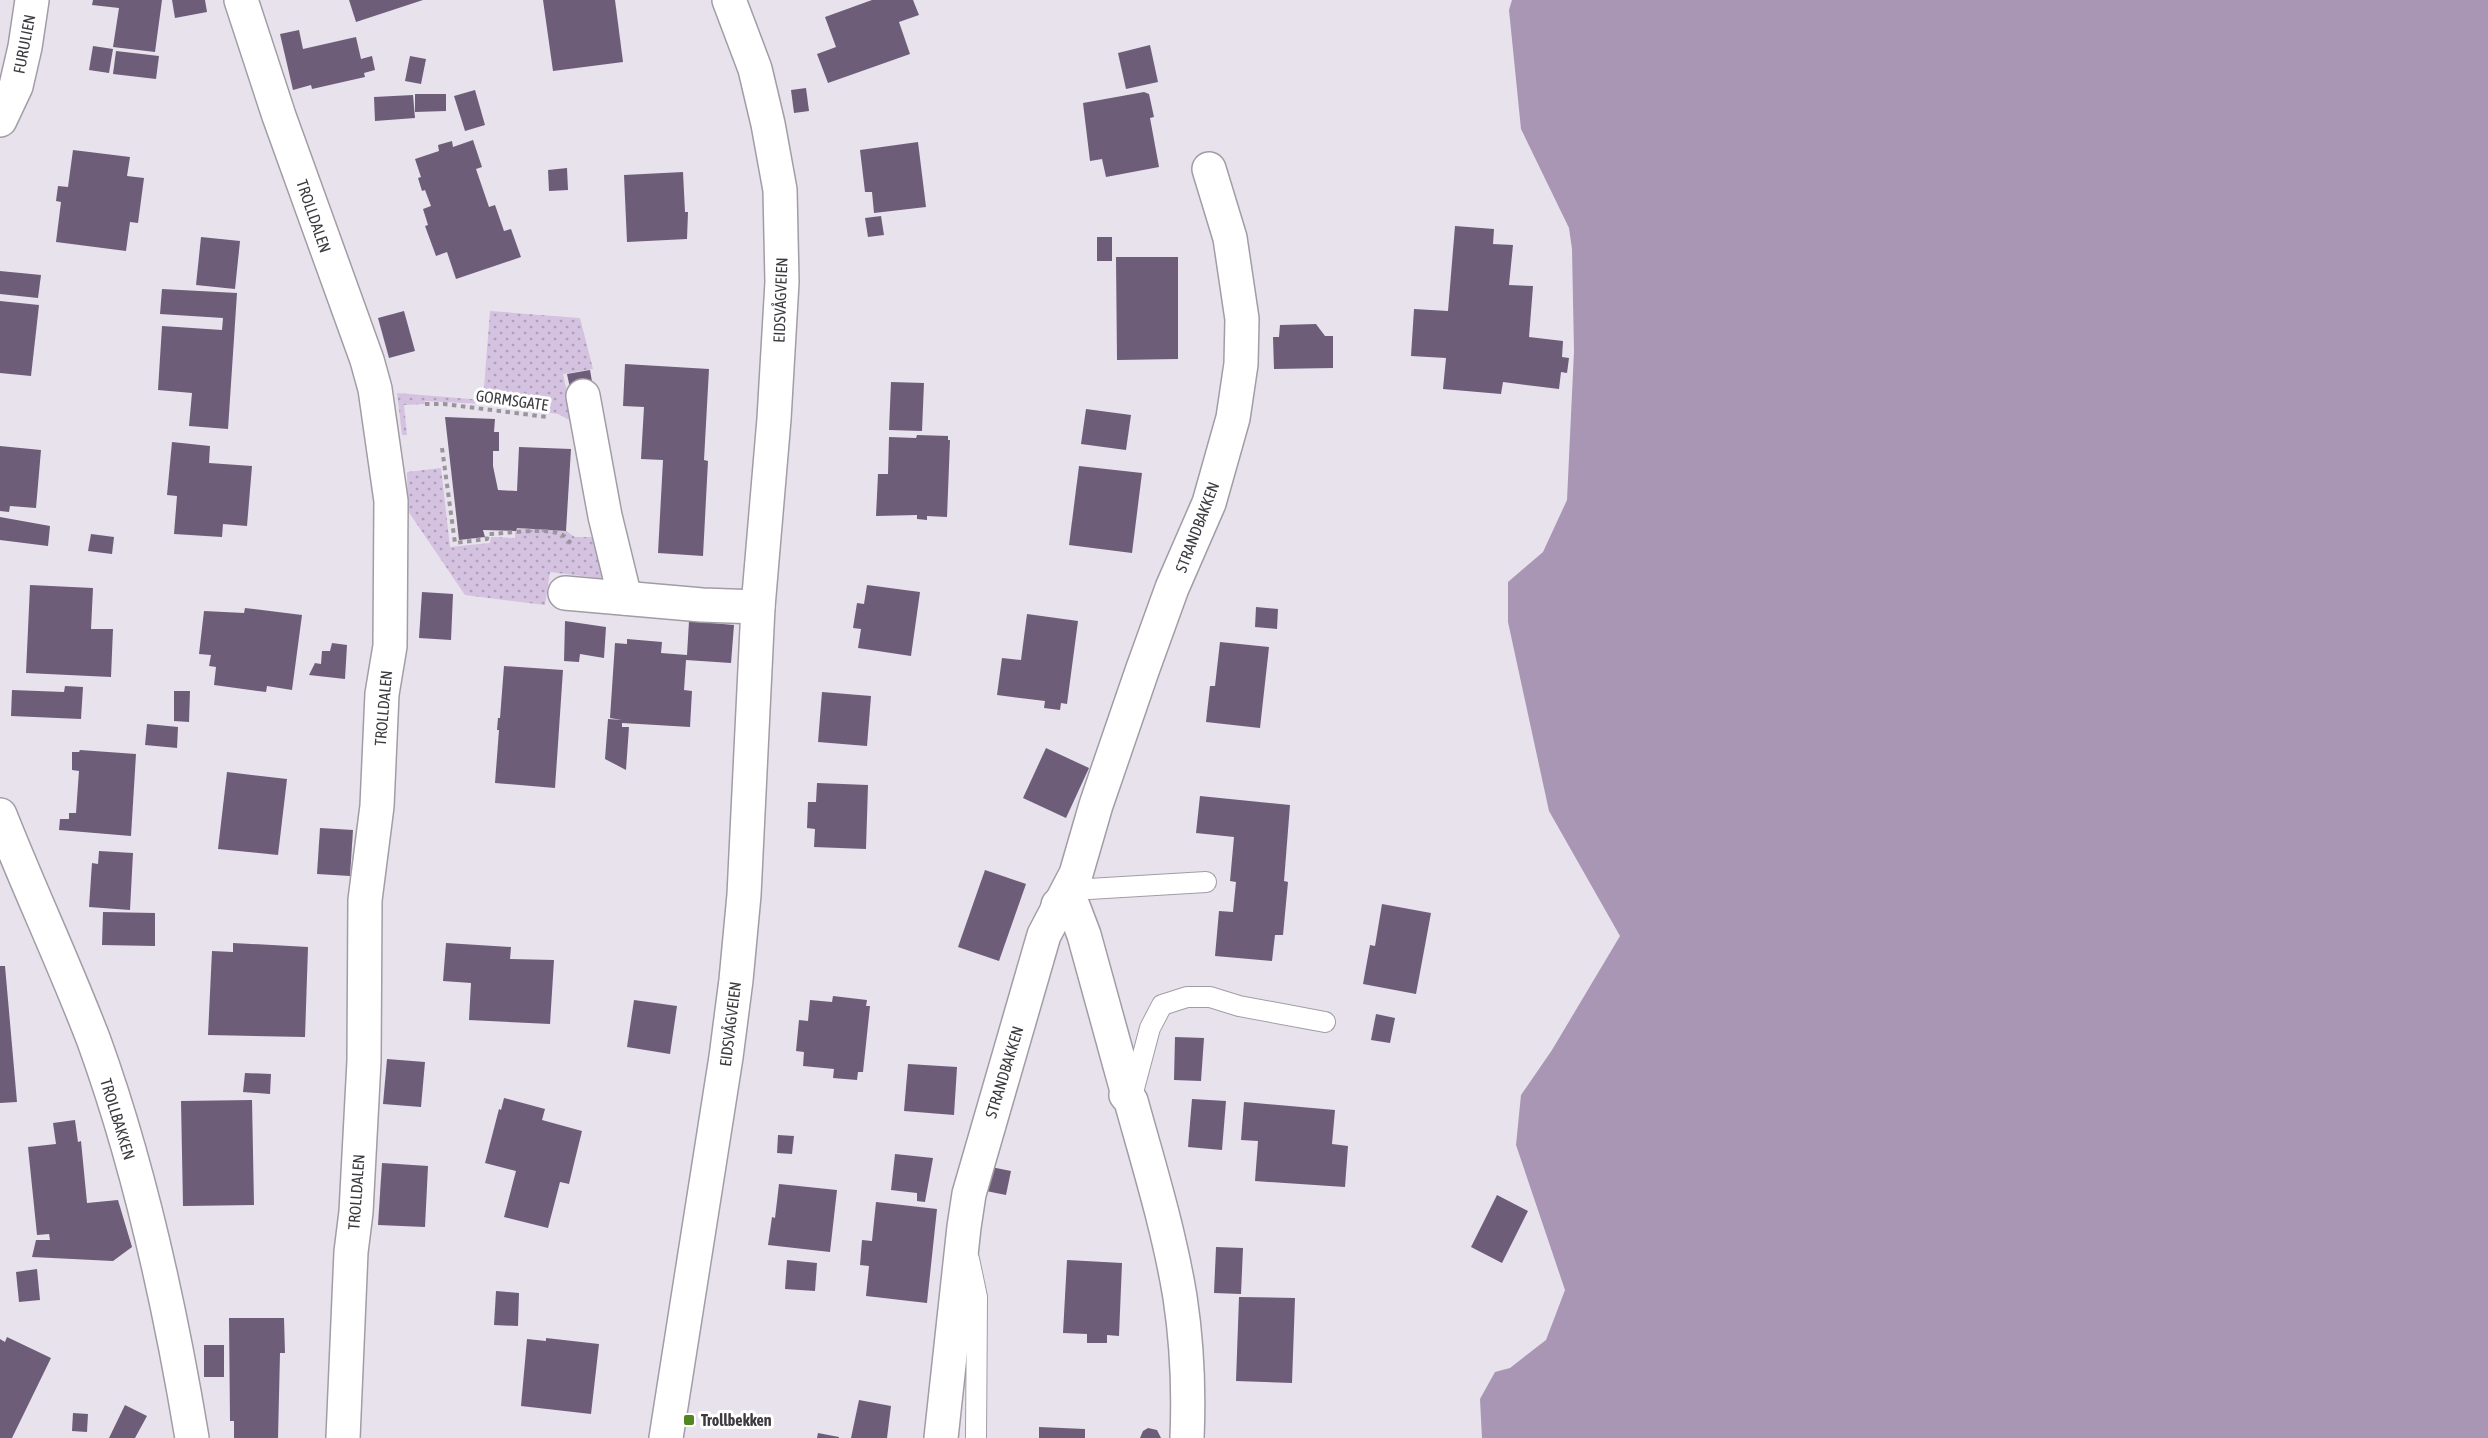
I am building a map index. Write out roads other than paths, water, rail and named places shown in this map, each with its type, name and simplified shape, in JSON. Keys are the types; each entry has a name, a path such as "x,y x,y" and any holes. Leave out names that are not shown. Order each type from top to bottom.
{"street":[{"name":"FURULIEN","path":"0,120 16,86 32,0"},
{"name":"TROLLDALEN","path":"241,0 279,117 367,360 375,389 391,501 390,646 382,694 377,806 365,900 364,1061 356,1212 351,1252 343,1438"},
{"name":"EIDSVÅGVEIEN","path":"666,1438 736,980 744,895 758,607 774,419 783,235 780,190 768,124 755,69 729,0"},
{"name":"STRANDBAKKEN","path":"940,1438 969,1194 995,1102 1044,935 1076,874 1096,805 1142,671 1172,588 1209,503 1233,417 1241,364 1242,319 1230,238 1209,169"},
{"path":"583,396 609,537 625,598"},
{"path":"565,592 702,605 758,607"},
{"name":"TROLLBAKKEN","path":"0,815 82,1012 125,1134 176,1344 192,1438"},
{"path":"1058,905 1074,906 1084,935 1127,1091 1126,1095 1131,1101 1159,1198 1180,1297 1189,1391 1187,1438"}],"lane":[{"path":"1076,874 1081,883 1089,889 1206,882"},
{"path":"1131,1101 1150,1028 1162,1005 1187,997 1210,997 1239,1006 1325,1022"},
{"name":"STRANDBAKKEN","path":"963,1243 968,1252 977,1298 976,1438"}],"place":[{"name":"Trollbekken","path":"689,1420"}]}
